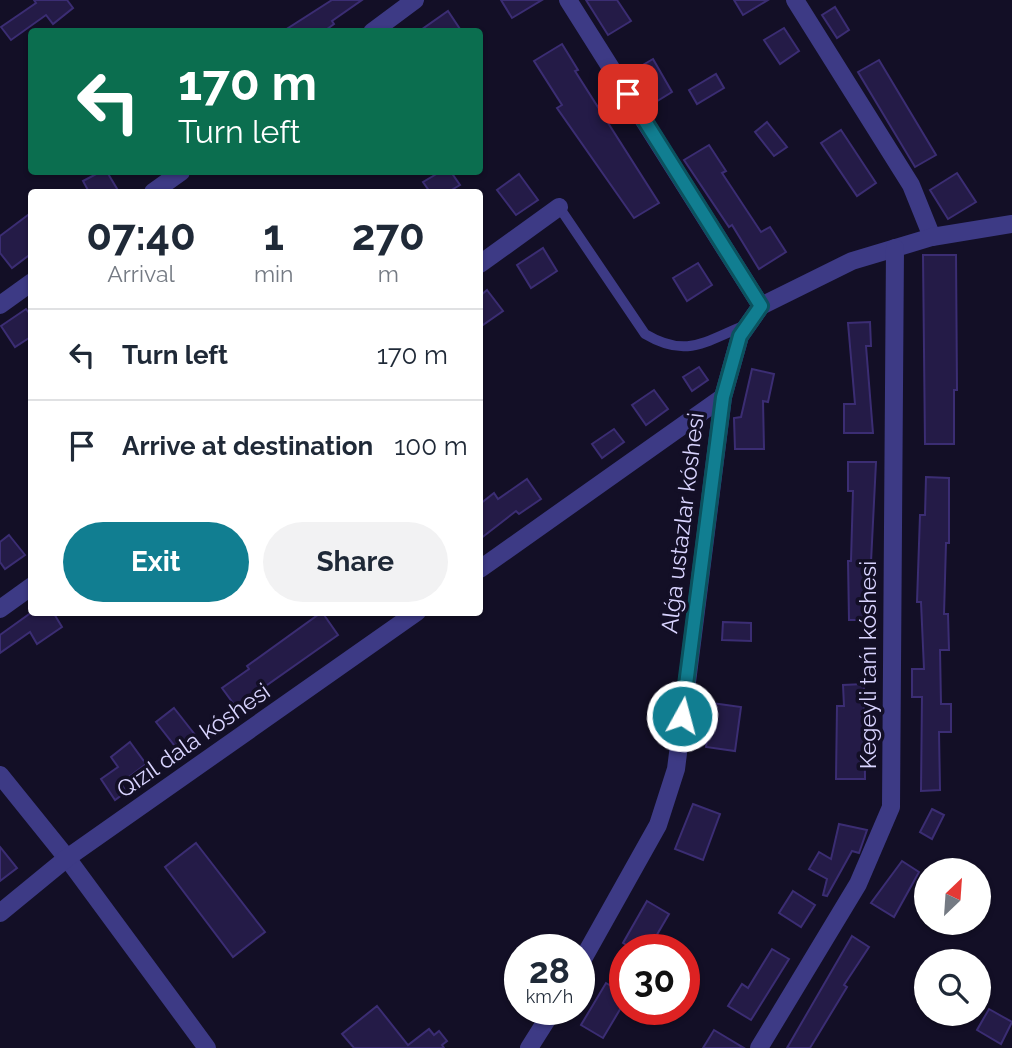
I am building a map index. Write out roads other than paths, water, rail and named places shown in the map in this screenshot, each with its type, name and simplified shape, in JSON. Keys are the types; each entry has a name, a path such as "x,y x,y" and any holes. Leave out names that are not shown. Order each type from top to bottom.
{"street":[{"path":"377,28 415,0"},
{"path":"568,0 761,306 852,261 932,237 1012,224"},
{"path":"795,0 911,185 932,237"},
{"path":"157,189 177,175"},
{"path":"483,262 559,207"},
{"name":"Kegeyli tańı kóshesi","path":"760,1048 858,884 891,807 895,248"},
{"path":"0,305 28,285"},
{"name":"Alǵa ustazlar kóshesi","path":"595,937 658,825 676,769 723,397 740,336 761,306"},
{"path":"483,567 723,397"},
{"path":"0,610 28,589"},
{"name":"Qızıl dala kóshesi","path":"0,913 67,858 411,616"},
{"path":"0,775 67,858 207,1048"},
{"path":"528,1048 543,1025"}],"lane":[{"path":"559,207 645,334 663,344 687,348 749,324"}]}
